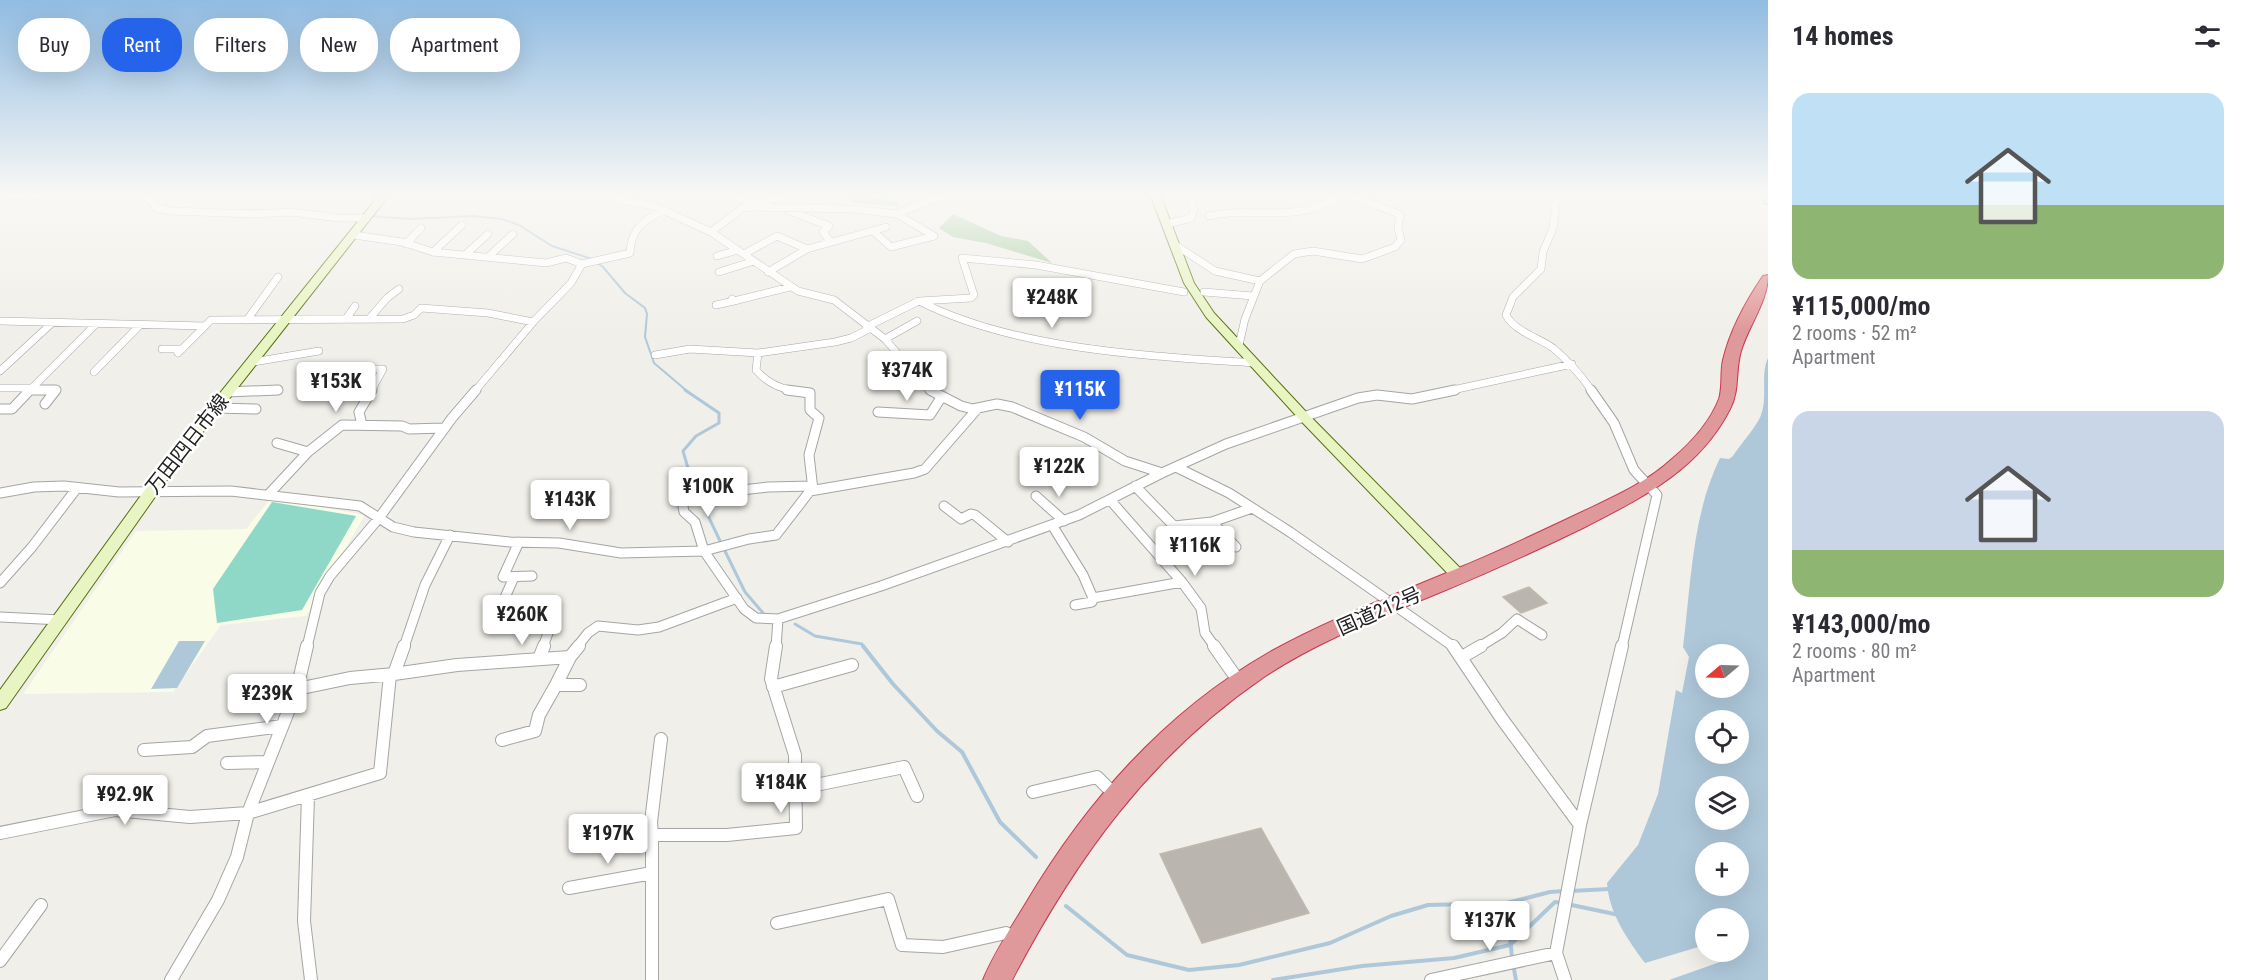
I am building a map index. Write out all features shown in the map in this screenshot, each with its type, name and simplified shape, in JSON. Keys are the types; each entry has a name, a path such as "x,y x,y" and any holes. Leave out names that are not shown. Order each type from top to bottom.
{"highway":[{"name":"国道212号","path":"996,980 1018,939 1082,836 1115,795 1160,746 1240,683 1260,669 1305,645 1537,543 1650,486 1685,455 1722,410 1729,392 1729,366 1738,335 1768,279"}],"main road":[{"name":"万田四日市線","path":"0,703 151,491 214,408 350,240"},
{"path":"1173,240 1189,283 1199,300 1305,418 1461,577"}],"street":[{"path":"381,240 433,252 546,263 566,258 582,264 630,253 630,240"},
{"path":"406,244 410,240"},
{"path":"433,252 446,240"},
{"path":"465,255 482,240"},
{"path":"488,257 507,240"},
{"path":"723,240 790,287 834,300 885,339 927,388 942,396 961,406 978,408 998,404 1012,407 1084,437 1125,461 1162,473"},
{"path":"717,256 741,252 769,240"},
{"path":"786,240 807,249"},
{"path":"768,272 807,249 835,240"},
{"path":"883,240 891,247 919,240"},
{"path":"1239,345 1253,296 1260,281 1294,254 1302,251 1362,259 1395,248 1401,240"},
{"path":"1548,240 1543,252 1541,269 1513,297 1506,315 1509,321 1518,328 1551,347 1572,364 1614,423 1634,470 1657,495 1580,825 1556,953 1565,980"},
{"path":"1174,244 1215,271 1260,281"},
{"path":"655,355 690,349 758,353 851,338 919,301 971,298 975,295 962,258 1036,265 1184,292"},
{"path":"719,272 754,261"},
{"path":"171,980 215,904 246,832 248,813 297,689 320,593 330,576 379,518 444,428 533,322 571,284 582,264"},
{"path":"247,320 278,277"},
{"path":"716,305 790,287"},
{"path":"369,319 387,298 399,290"},
{"path":"1204,292 1253,296"},
{"path":"919,301 943,315 975,326 1023,337 1130,354 1255,363"},
{"path":"346,319 356,306"},
{"path":"162,349 180,351 211,320 403,319 414,315 421,308 488,314 533,322"},
{"path":"0,328 4,321 204,326"},
{"path":"885,339 916,321"},
{"path":"0,371 52,323"},
{"path":"0,409 12,409 96,324"},
{"path":"94,372 139,326"},
{"path":"253,362 320,351"},
{"path":"758,353 756,370 760,376 790,392 810,393 810,410 819,418 808,455 813,488"},
{"path":"681,495 684,512 695,522 704,551 744,609 756,618 778,619 1064,521 1111,501 1135,486 1226,444 1369,396 1412,399 1572,364"},
{"path":"360,369 383,369 359,412 362,425"},
{"path":"0,388 56,390 45,404"},
{"path":"227,392 278,390"},
{"path":"878,412 891,411 896,414 930,416 942,396"},
{"path":"214,408 256,409"},
{"path":"715,493 768,487 813,488 914,473 925,469 978,408"},
{"path":"267,495 308,452 342,425 402,426 409,429 444,428"},
{"path":"277,443 308,452"},
{"path":"1178,468 1229,493 1450,643 1580,825"},
{"path":"1135,486 1174,526 1212,522 1252,508"},
{"path":"0,493 34,487 119,492 231,491 360,506 393,527 414,532 519,542 559,543 621,553 704,551 749,539 776,535 813,488"},
{"path":"0,583 32,547 77,488"},
{"path":"1036,496 1064,521"},
{"path":"1111,501 1182,582 1201,608 1204,633 1240,683"},
{"path":"944,506 961,519 975,515 1008,542"},
{"path":"1212,522 1236,547"},
{"path":"1052,525 1083,574 1093,598"},
{"path":"0,833 115,810 190,817 248,813 380,773 392,674 426,582 440,551 450,536"},
{"path":"519,542 503,577 532,576"},
{"path":"499,611 514,577"},
{"path":"1075,605 1092,602 1093,598 1182,582"},
{"path":"502,740 535,731 539,715 570,657 588,633 598,626 638,630 659,627 737,598"},
{"path":"0,617 61,620"},
{"path":"652,835 727,836 796,828 795,754 771,679 778,619"},
{"path":"1462,657 1502,633 1517,619 1542,635"},
{"path":"538,659 548,633"},
{"path":"297,689 350,678 457,664 570,657"},
{"path":"773,687 852,665"},
{"path":"556,685 580,685"},
{"path":"144,750 192,747 207,736 282,726"},
{"path":"652,980 651,822 661,739"},
{"path":"227,764 268,762"},
{"path":"796,789 904,767 917,796"},
{"path":"760,772 796,769"},
{"path":"1033,792 1097,777 1115,795"},
{"path":"308,796 304,921 311,980"},
{"path":"569,888 652,873"},
{"path":"777,922 888,899 902,945 943,947 1005,933 1018,939"},
{"path":"0,961 41,905"},
{"path":"1431,980 1556,953"}],"shaded area":[{"path":"1768,358 1768,980 1669,980 1720,962 1749,962 1749,908 1695,908 1695,948 1645,963 1615,915 1607,883 1638,845 1658,794 1676,690 1682,693 1689,657 1683,647 1698,526 1720,458 1729,459 1733,456 1761,415 1764,401 1764,379"},
{"path":"271,498 365,515 306,616 221,625 173,692 23,694 136,531 246,529"},
{"path":"272,502 356,516 302,610 217,623 213,589"},
{"path":"179,641 205,641 177,688 151,689"}],"green space":[{"path":"968,240 1028,241 1052,263"}],"building":[{"path":"1529,587 1547,603 1521,613 1503,597"},
{"path":"1261,828 1309,913 1202,943 1160,854"}],"waterway":[{"path":"542,240 552,246 592,259 603,267 625,293 645,308 647,314 645,337 654,363 687,391"},
{"path":"685,390 719,413 719,423 696,436 683,451 692,482 721,543"},
{"path":"724,549 745,592 763,613"},
{"path":"795,624 815,636 862,644 864,647"},
{"path":"863,646 893,684 937,731 962,752 1000,822 1036,857"},
{"path":"1571,891 1609,889"},
{"path":"1507,903 1550,892 1564,891"},
{"path":"1511,944 1555,902 1561,903"},
{"path":"1066,906 1127,955 1189,970 1239,965 1330,943 1391,916 1428,905 1507,903"},
{"path":"1507,903 1511,944"},
{"path":"1567,904 1619,915"},
{"path":"1273,980 1362,966 1454,958 1511,944"},
{"path":"1511,944 1512,958"},
{"path":"1513,964 1516,980"}]}
